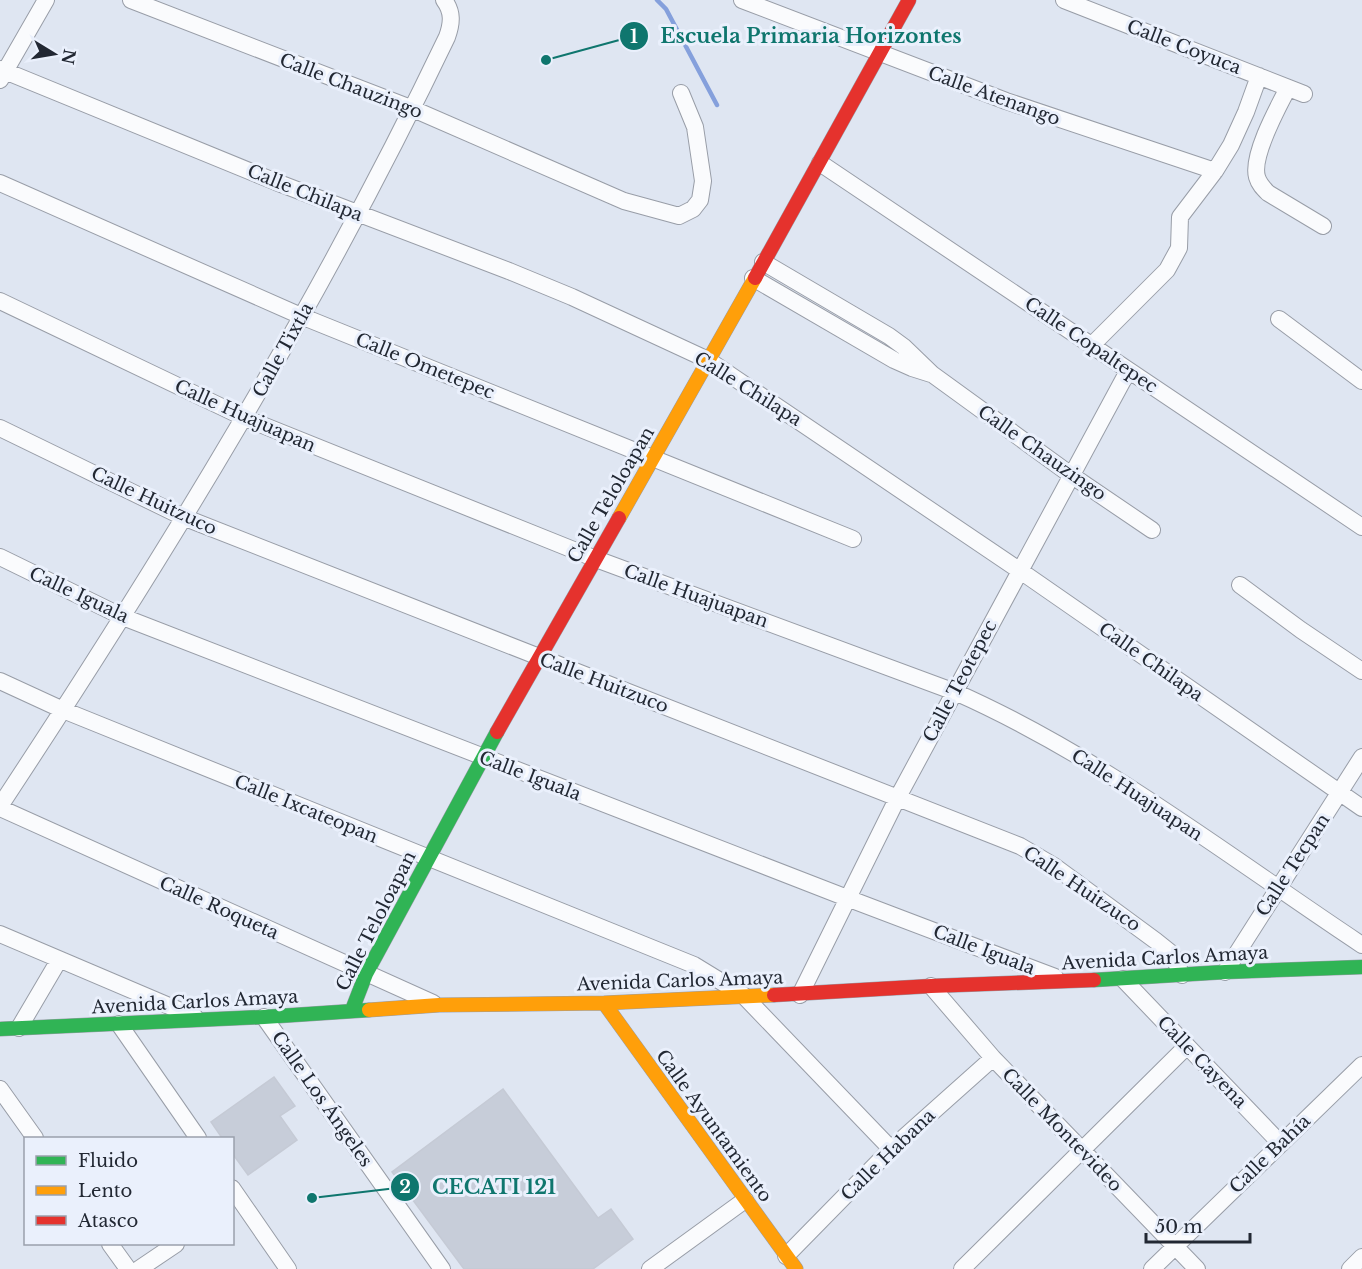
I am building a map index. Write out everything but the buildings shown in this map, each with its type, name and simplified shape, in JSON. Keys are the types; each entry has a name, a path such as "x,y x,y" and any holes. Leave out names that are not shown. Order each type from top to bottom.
{"main road":[{"name":"Calle Teloloapan","path":"352,1010 366,974 483,757 820,163 909,0"},
{"name":"Avenida Carlos Amaya","path":"0,1029 198,1018 264,1017 439,1005 604,1003 743,995 800,995 932,986 1123,980 1225,972 1362,967"},
{"name":"Calle Ayuntamiento","path":"604,1003 791,1262"}],"street":[{"path":"2,73 46,0"},
{"name":"Calle Chauzingo","path":"131,0 413,110 624,201 679,216 693,209 700,200 703,181 695,127 681,93"},
{"name":"Calle Tixtla","path":"0,807 123,617 244,418 301,316 413,110 451,28 450,9 444,0"},
{"name":"Calle Atenango","path":"742,0 1006,101 1215,171"},
{"name":"Calle Coyuca","path":"1064,0 1305,94"},
{"name":"Calle Chilapa","path":"2,73 530,280 708,360 1019,570 1362,808"},
{"path":"1092,345 1167,270 1179,248 1180,217 1215,171 1236,134 1258,76"},
{"path":"1288,88 1269,124 1256,168 1258,180 1268,192 1323,226"},
{"name":"Calle Copaltepec","path":"820,163 1362,527"},
{"name":"Calle Ometepec","path":"0,183 301,316 853,539"},
{"name":"Calle Chauzingo","path":"763,262 889,336 932,374 1071,475 1152,530"},
{"name":"Calle Chauzingo","path":"753,278 894,360 932,374"},
{"name":"Calle Huajuapan","path":"0,301 244,418 596,559 955,692 1036,730 1100,768 1362,945"},
{"path":"1279,319 1362,381"},
{"name":"Calle Teotepec","path":"800,995 898,797 1128,371"},
{"name":"Calle Huitzuco","path":"0,428 183,517 1020,846 1054,866 1156,941 1171,953 1182,975"},
{"name":"Calle Iguala","path":"0,557 123,617 1066,981"},
{"path":"1240,585 1362,671"},
{"name":"Calle Ixcateopan","path":"0,681 63,710 694,965 743,995 891,1149"},
{"name":"Calle Tecpan","path":"1225,972 1276,888 1362,758"},
{"name":"Calle Roqueta","path":"0,807 439,1005"},
{"path":"0,934 198,1018"},
{"path":"19,1028 59,960"},
{"name":"Calle Cayena","path":"1123,980 1281,1144"},
{"name":"Calle Montevideo","path":"932,986 993,1058 1197,1269"},
{"name":"Calle Los Ángeles","path":"264,1017 442,1269"},
{"path":"118,1024 197,1137"},
{"path":"962,1269 1187,1046"},
{"name":"Calle Habana","path":"791,1262 891,1149 993,1058"},
{"name":"Calle Bahía","path":"1152,1269 1362,1065"},
{"path":"0,1089 34,1137"},
{"path":"235,1198 288,1269"},
{"path":"650,1269 745,1200"},
{"path":"111,1245 128,1269"},
{"path":"139,1269 175,1245"},
{"path":"1350,1269 1362,1257"}],"waterway":[{"path":"657,0 666,9 717,105"}],"traffic: fast":[{"path":"352,1010 366,974 497,732"},
{"path":"1094,980 1362,967"},
{"path":"0,1029 369,1010"}],"traffic: slow":[{"path":"619,518 755,278"},
{"path":"369,1010 439,1005 604,1003 774,995"},
{"path":"604,1003 796,1269"}],"traffic: jam":[{"path":"755,278 909,0"},
{"path":"497,732 619,518"},
{"path":"774,995 1094,980"}],"place":[{"name":"Escuela Primaria Horizontes","path":"546,60"},
{"name":"CECATI 121","path":"312,1198"}]}
